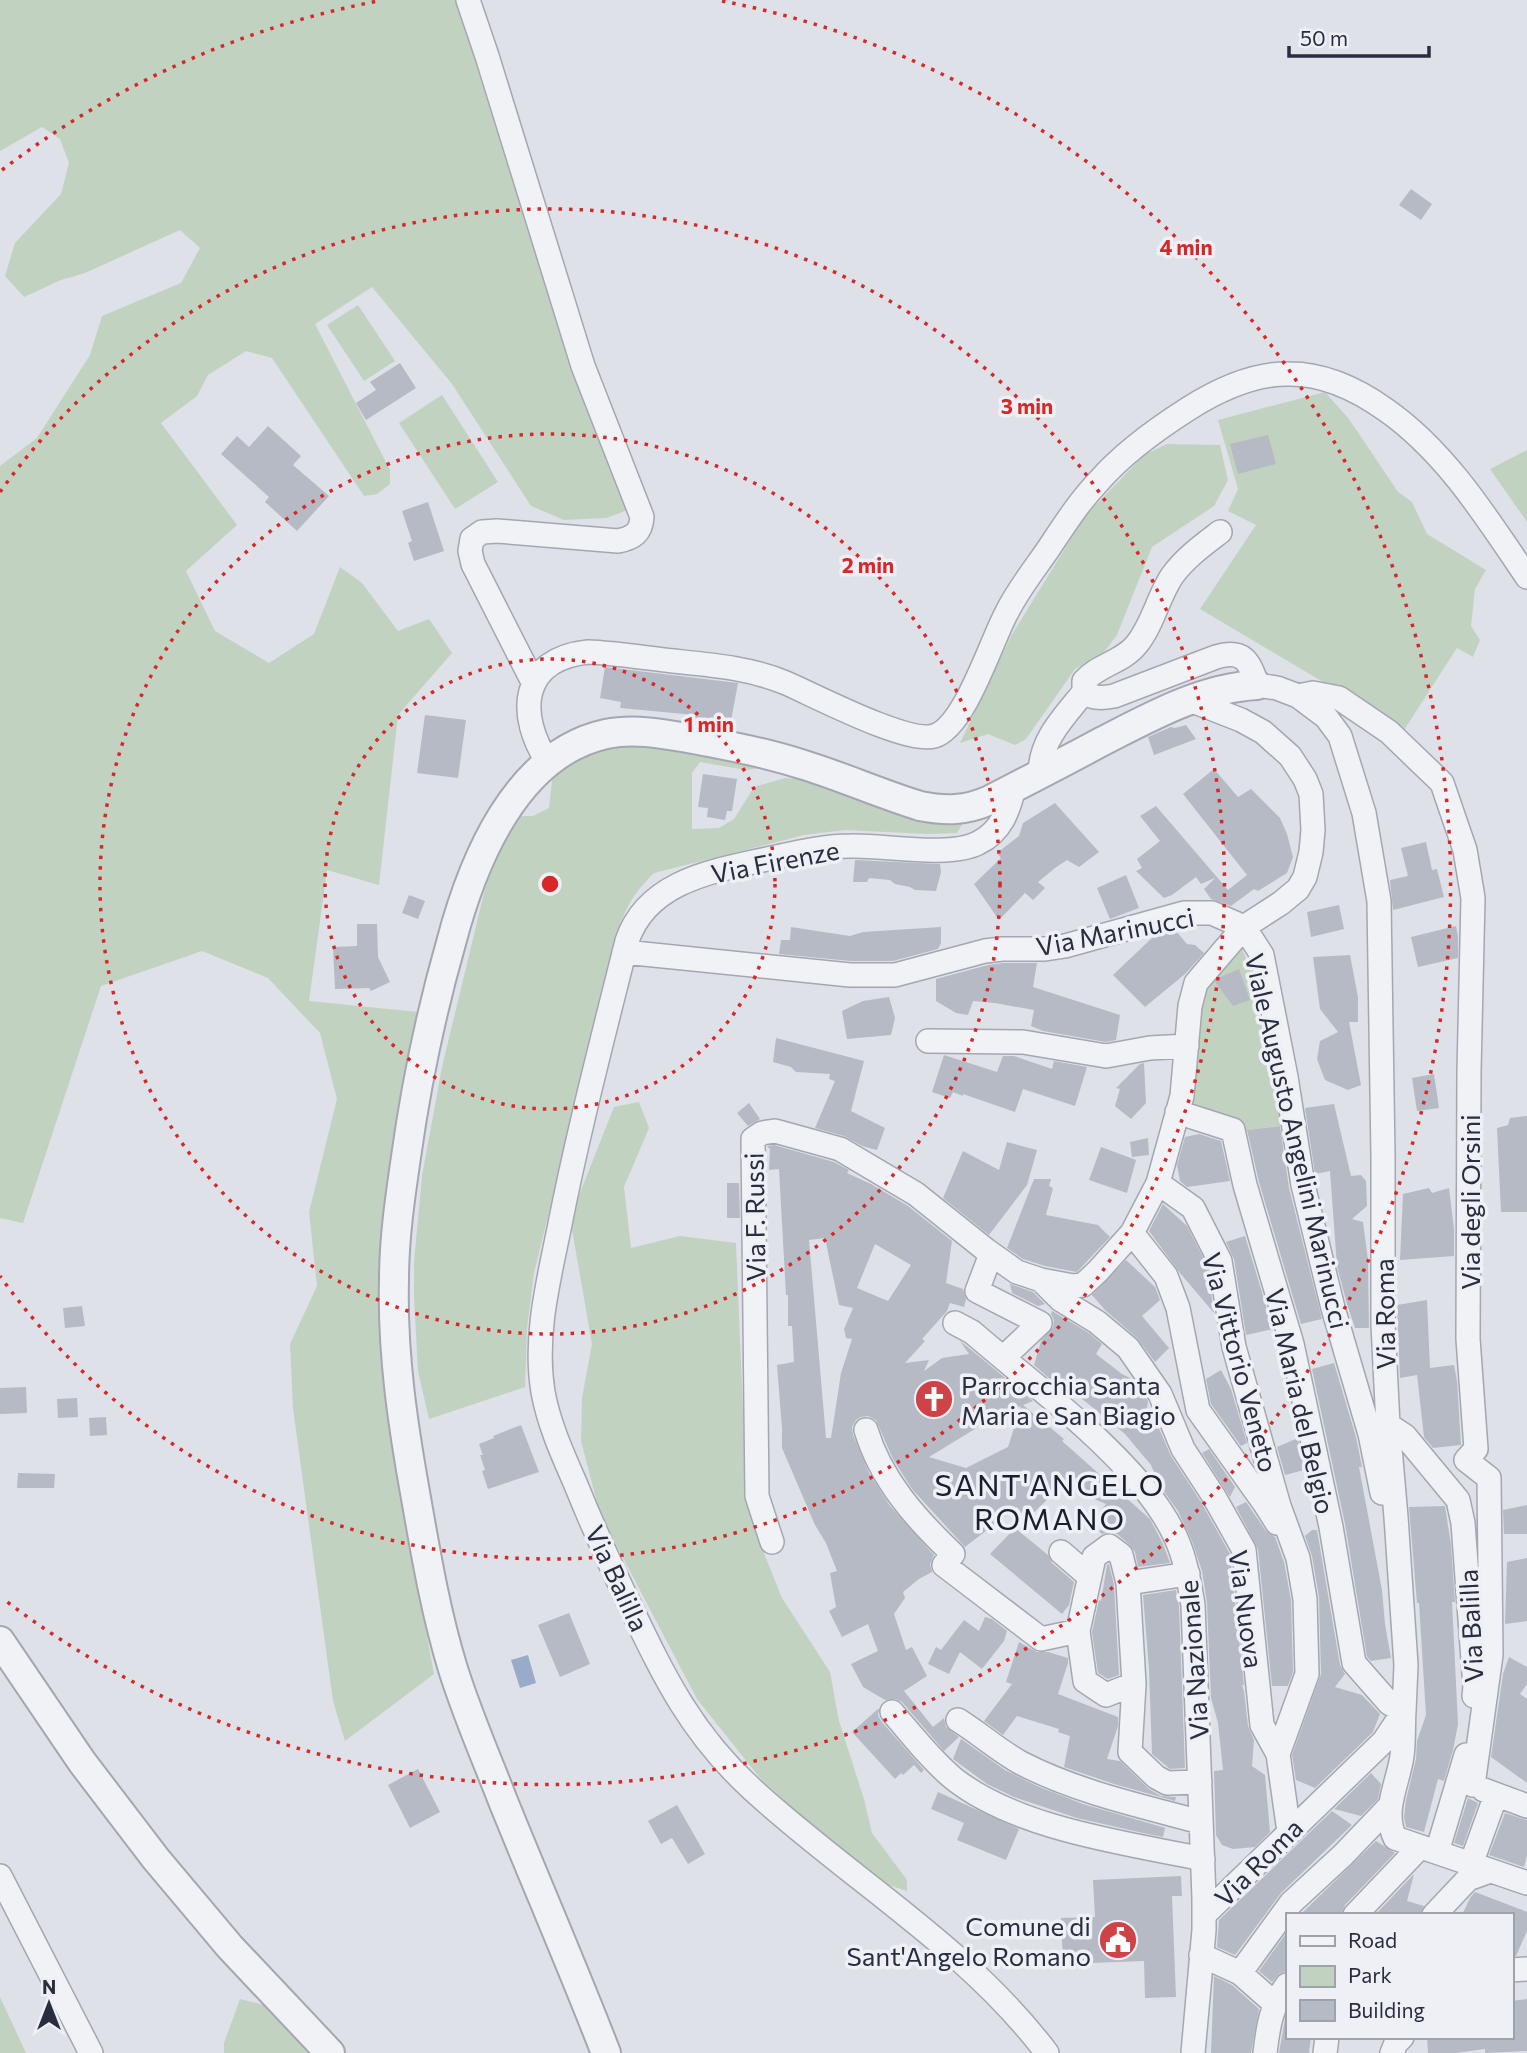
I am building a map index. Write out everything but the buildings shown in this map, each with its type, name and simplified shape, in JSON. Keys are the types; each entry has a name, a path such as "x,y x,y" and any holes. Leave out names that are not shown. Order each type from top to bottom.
{"street":[{"path":"468,0 583,366 642,517 640,530 636,535 618,541 497,531 482,532 472,539 470,551 473,564 533,682"},
{"path":"548,764 531,729 533,682 551,662 588,652 742,669 776,679 908,735 926,737 939,734 958,715 970,696 999,626 1017,595 1072,514 1105,474 1156,430 1197,403 1227,387 1279,374 1308,375 1327,380 1357,392 1395,417 1423,442 1462,485 1527,577"},
{"path":"1040,774 1042,755 1049,739 1084,692 1084,681 1118,661 1135,647 1171,577 1184,561 1220,532"},
{"path":"606,2053 477,1734 449,1655 436,1604 400,1398 394,1325 394,1279 396,1236 409,1133 435,1005 467,887 494,828 512,802 548,764 600,735 643,732 736,747 782,758 912,803 953,810 974,807 1139,722 1190,700 1224,689 1257,685 1247,660 1226,655 1114,696 1090,697 1084,692"},
{"name":"Via Roma","path":"1204,1914 1384,1741 1404,1711 1405,1665 1383,1325 1379,901 1364,813 1343,742 1326,717 1298,696 1277,688 1257,685"},
{"name":"Via degli Orsini","path":"1298,696 1312,693 1339,698 1390,732 1442,783 1465,850 1473,898 1468,1339 1476,1449 1466,1460 1489,1478 1491,1655 1466,1783"},
{"path":"1041,1280 1073,1286 1083,1285 1132,1233 1158,1183 1182,1096 1191,998 1196,983 1244,926 1288,898 1298,889 1305,877 1312,841 1311,794 1296,763 1269,736 1241,720 1190,700"},
{"name":"Via Firenze","path":"624,952 630,931 649,904 663,893 692,878 832,846 965,848 977,844 1003,821 1014,787"},
{"name":"Via Marinucci","path":"624,952 878,976 904,973 985,951 1065,946 1184,913 1212,913 1244,926"},
{"name":"Viale Augusto Angelini Marinucci","path":"1244,926 1262,955 1286,1077 1303,1185 1333,1308 1370,1434 1381,1491 1396,1517"},
{"name":"Via Balilla","path":"624,952 575,1150 545,1301 540,1349 542,1383 555,1437 603,1549 658,1664 686,1714 705,1740 754,1792 964,1965 1008,2007 1047,2053"},
{"path":"928,1041 1023,1042 1106,1056 1150,1048 1187,1046"},
{"name":"Via Maria del Belgio","path":"1177,1112 1233,1130 1245,1185 1292,1344 1331,1527 1354,1663 1389,1703 1404,1711"},
{"name":"Via F. Russi","path":"772,1542 757,1496 753,1139 762,1133 775,1131 840,1149 916,1194 1017,1272 1041,1280"},
{"name":"Via Vittorio Veneto","path":"1158,1183 1193,1208 1220,1261 1234,1347 1279,1506 1298,1558"},
{"path":"1132,1233 1166,1276 1178,1308 1198,1410 1265,1504 1298,1558 1305,1600 1307,1674 1278,1754 1289,1832"},
{"path":"991,1254 978,1291 1040,1323 1003,1358"},
{"name":"Via Nuova","path":"1041,1280 1061,1300 1097,1322 1128,1349 1160,1394 1183,1449 1244,1550 1262,1726 1278,1754"},
{"name":"Via Nazionale","path":"955,1323 972,1332 1074,1417 1128,1469 1175,1535 1188,1574 1193,1605 1204,1914 1193,2053"},
{"name":"Via Balilla","path":"1357,1913 1428,1850 1466,1783 1466,1751 1475,1687 1463,1522 1458,1500 1405,1436 1388,1425"},
{"path":"866,1430 870,1444 901,1500 922,1525 953,1553 944,1565 1041,1639 1078,1631"},
{"path":"1134,1684 1106,1695 1085,1681 1078,1631 1094,1557 1109,1546 1121,1555 1128,1583 1134,1684 1130,1752 1156,1777 1167,1783 1200,1782"},
{"path":"1061,1552 1090,1577"},
{"path":"1128,1583 1188,1574"},
{"path":"0,1641 82,1762 156,1859 230,1947 330,2053"},
{"path":"1404,1711 1402,1757 1390,1807 1390,1828 1395,1838 1527,1883"},
{"path":"892,1712 939,1765 988,1800 1030,1817 1074,1830 1203,1859"},
{"path":"958,1720 1011,1757 1054,1778 1083,1789 1201,1822"},
{"path":"1466,1783 1527,1806"},
{"path":"1436,1913 1480,1868 1496,1795"},
{"path":"1240,1973 1291,1903 1390,1807"},
{"path":"0,1876 91,2053"},
{"path":"1201,1955 1281,1994 1270,2017 1265,2053"}],"green space":[{"path":"0,0 461,0 628,510 606,518 564,520 531,506 452,384 372,287 315,324 390,470 390,484 377,494 364,496 272,358 246,351 208,375 197,396 161,423 237,525 186,571 215,631 269,663 314,634 340,567 362,583 398,631 429,619 452,653 398,715 379,885 327,870 309,1001 418,1012 389,1220 394,1435 434,1674 345,1741 333,1701 293,1408 290,1344 317,1286 309,1212 337,1099 320,1033 268,978 202,951 101,986 23,1223 0,1218 0,466 37,438 90,355 102,316 181,283 200,248 180,230 24,297 5,276 15,243 61,194 69,163 60,139 42,127 0,151"},
{"path":"358,305 395,361 364,381 327,325"},
{"path":"1325,392 1349,419 1398,492 1412,502 1427,534 1486,570 1475,589 1471,626 1480,640 1473,657 1457,648 1404,730 1200,609 1256,525 1228,511 1238,489 1218,420"},
{"path":"442,395 498,482 455,509 399,423"},
{"path":"1167,444 1220,445 1228,480 1214,506 1152,547 1117,635 1104,652 1075,669 1026,739 1015,745 988,734 960,743 1011,636 1085,516 1144,455"},
{"path":"1527,450 1527,522 1490,469"},
{"path":"613,738 767,767 746,770 700,762 692,773 692,829 719,828 734,819 754,787 785,778 826,782 962,818 963,823 957,833 845,830 804,835 654,873 643,885 631,901 621,922 534,1273 527,1328 525,1387 429,1419 418,1371 414,1297 414,1262 422,1176 442,1067 485,889 503,843 521,816 533,816 549,808 553,772"},
{"path":"1239,942 1253,975 1262,982 1286,1125 1240,1131 1183,1109 1195,1001"},
{"path":"639,1102 649,1128 624,1187 631,1248 680,1236 736,1243 744,1435 750,1494 765,1556 782,1598 830,1672 839,1721 872,1833 907,1880 907,1891 871,1879 760,1778 697,1699 600,1514 581,1441 582,1398 592,1344 570,1218 614,1107"},
{"path":"0,1997 26,2053 0,2053"},
{"path":"240,1999 272,2007 313,2053 224,2053 224,2043"}],"water":[{"path":"528,1655 536,1683 520,1688 511,1660"}],"place":[{"name":"Parrocchia Santa Maria e San Biagio","path":"934,1399"},
{"name":"Comune di Sant'Angelo Romano","path":"1118,1940"}],"district":[{"name":"SANT'ANGELO ROMANO","path":"1050,1500"}]}
